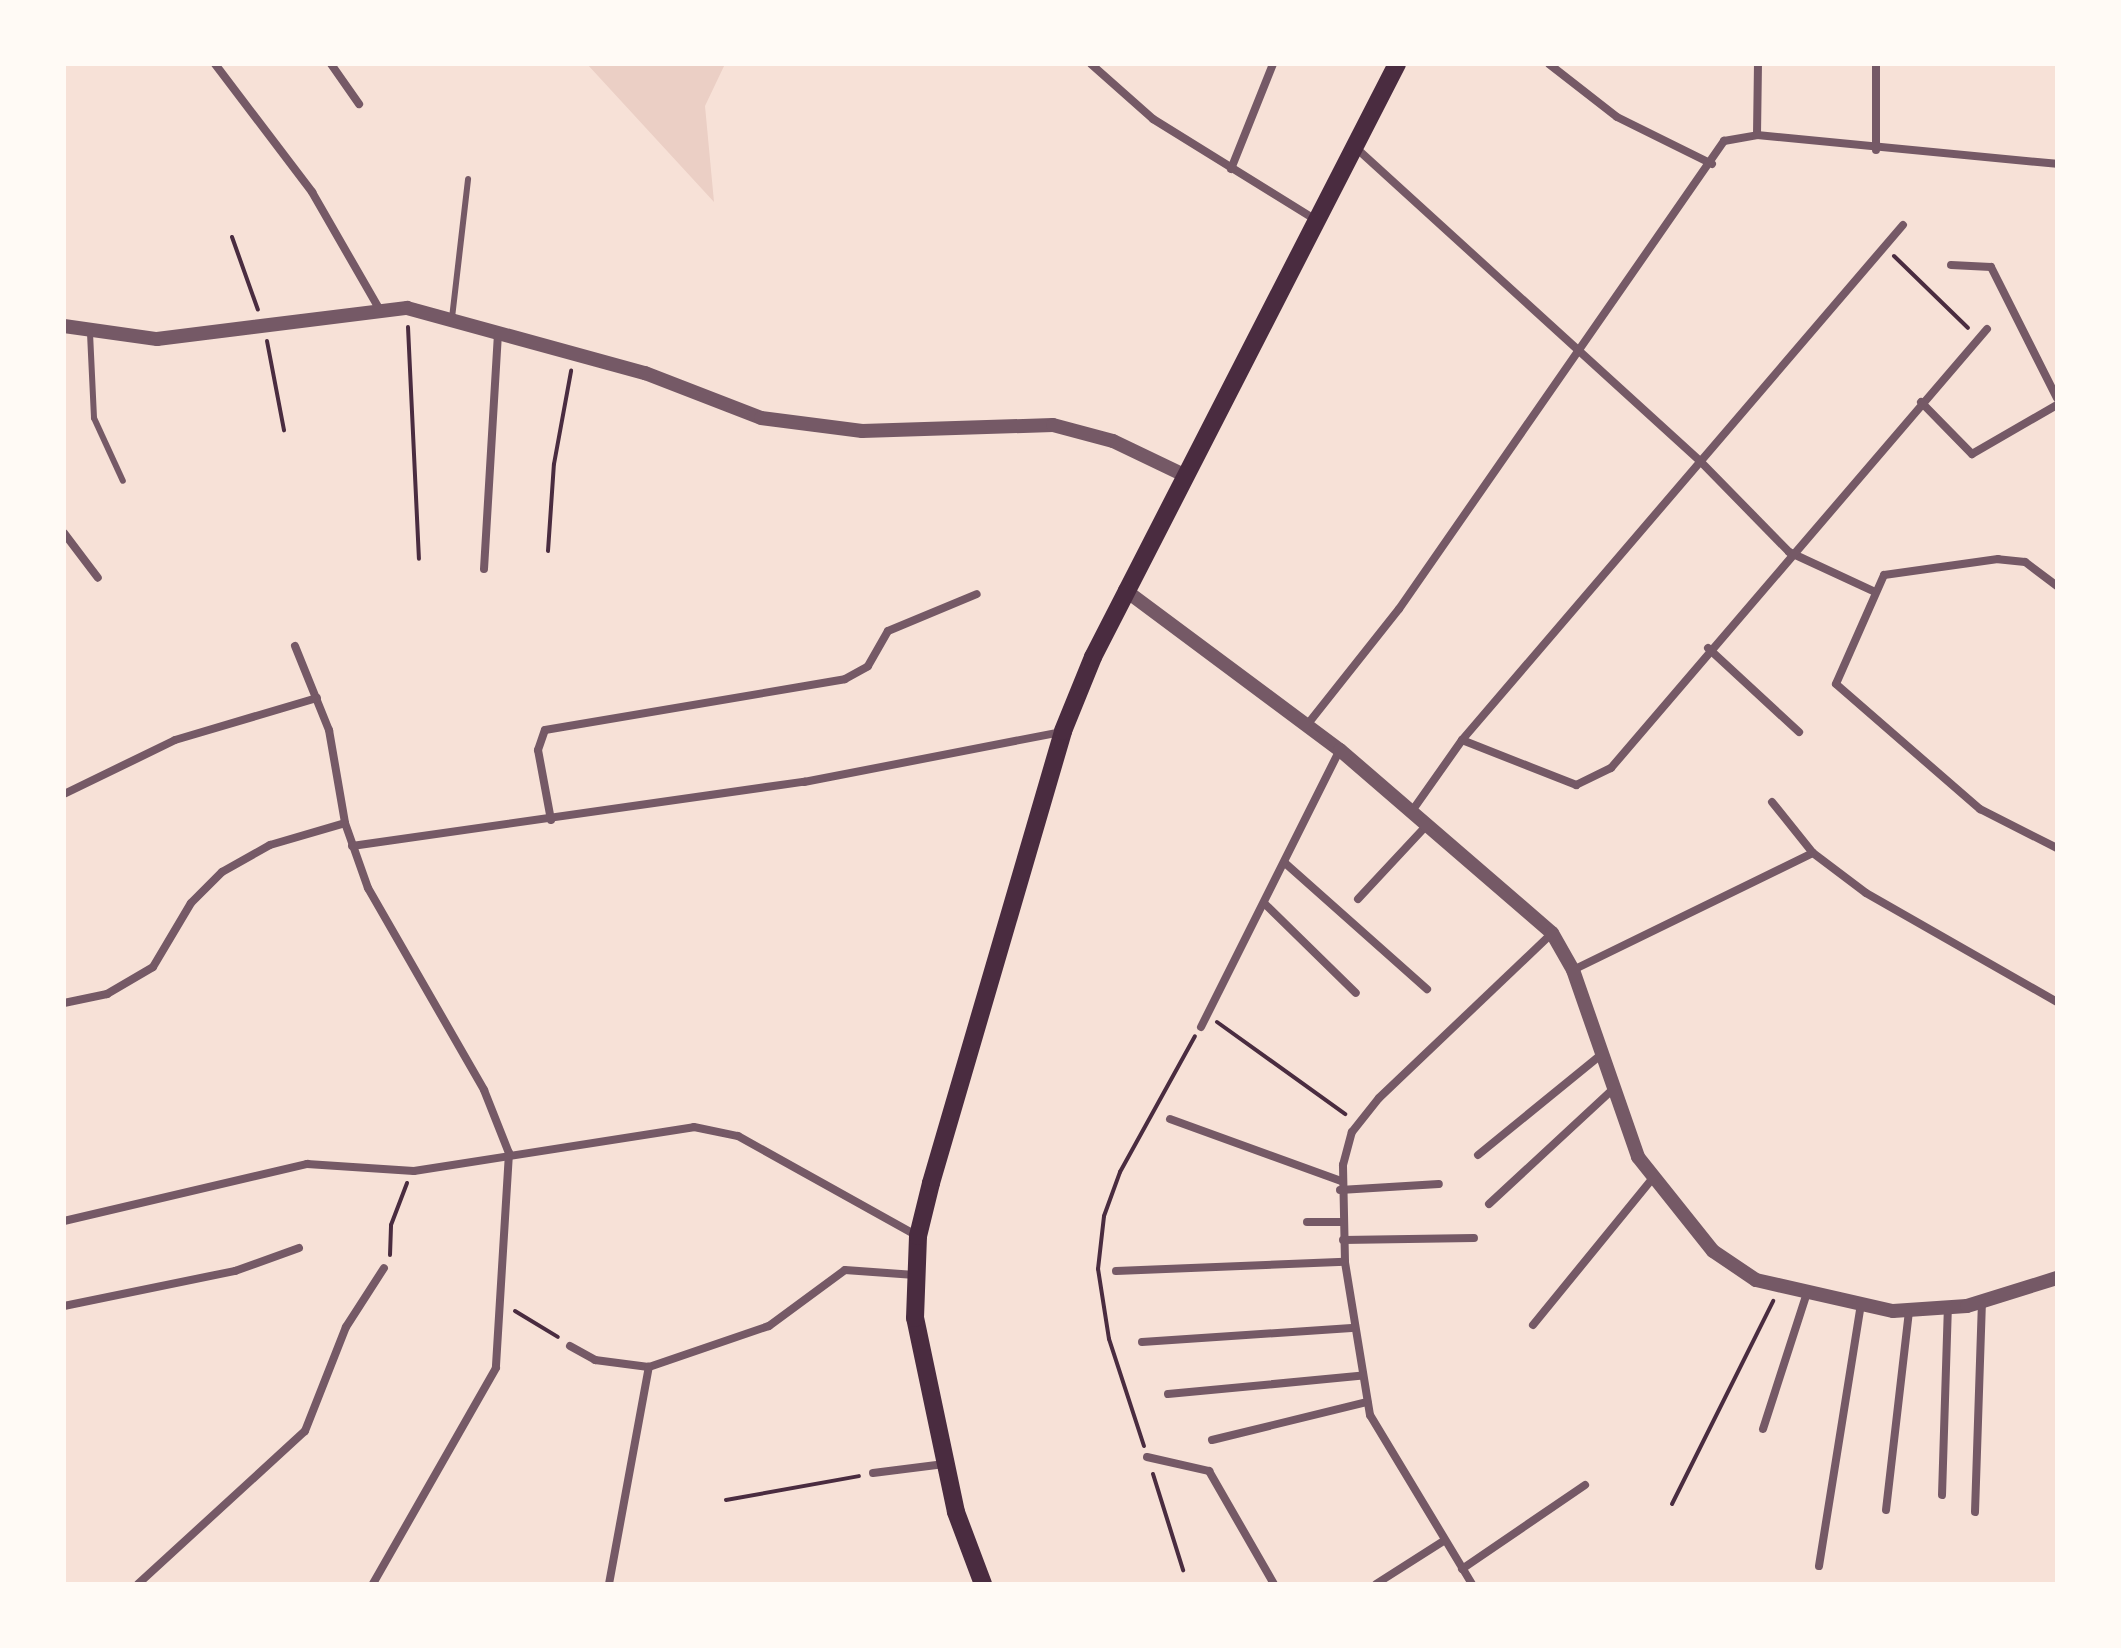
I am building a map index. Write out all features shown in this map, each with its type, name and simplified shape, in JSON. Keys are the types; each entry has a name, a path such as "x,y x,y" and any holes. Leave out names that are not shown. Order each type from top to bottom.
{"main road":[{"path":"983,1584 944,1464 922,1368 915,1275 918,1236 1063,731 1125,590 1397,64"}],"street":[{"path":"215,64 312,192 378,307"},
{"path":"331,64 359,104"},
{"path":"1091,64 1153,119 1317,220"},
{"path":"1231,169 1273,64"},
{"path":"1549,64 1617,117 1712,164"},
{"path":"1757,135 1758,64"},
{"path":"1876,64 1876,150"},
{"path":"1307,725 1399,609 1730,139 1757,135 1876,150 2057,164"},
{"path":"1354,147 1701,462 1789,552 1873,591"},
{"path":"1412,811 1462,740 1888,250 1903,225"},
{"path":"1951,265 1991,267 2057,398"},
{"path":"64,326 90,333 157,339 264,326 378,307 407,308 452,318 575,357 645,373 761,418 816,428 1053,425 1113,441 1186,476"},
{"path":"1462,740 1554,780 1594,782 1789,552 1987,329"},
{"path":"484,569 498,335"},
{"path":"1921,402 1972,454 2057,405"},
{"path":"64,533 98,578"},
{"path":"2057,586 2025,562 1998,559 1890,573 1873,591 1836,678 1839,689 1980,809 2057,848"},
{"path":"1125,590 1340,750 1552,933 1573,970 1610,1092 1653,1178 1713,1251 1780,1288 1806,1296 1909,1310 1982,1302 2057,1278"},
{"path":"551,820 538,750 542,731 675,710 856,675 888,631 977,594"},
{"path":"295,646 317,698 352,846 380,914 484,1090 509,1153 503,1344 485,1393 373,1584"},
{"path":"1708,648 1799,732"},
{"path":"64,794 175,740 317,698"},
{"path":"352,846 804,782 1063,731"},
{"path":"1201,1027 1340,750"},
{"path":"1772,802 1813,853 1911,922 2057,1002"},
{"path":"64,1003 107,994 153,967 191,903 222,872 270,845 345,823"},
{"path":"1358,899 1428,824"},
{"path":"1573,970 1813,853"},
{"path":"1285,863 1427,989"},
{"path":"1265,904 1356,993"},
{"path":"1472,1584 1442,1542 1367,1402 1352,1328 1341,1222 1341,1186 1352,1132 1371,1107 1552,933"},
{"path":"1478,1155 1598,1057"},
{"path":"1489,1204 1610,1092"},
{"path":"1170,1119 1341,1186 1439,1184"},
{"path":"64,1221 307,1164 414,1171 509,1153 668,1130 716,1130 918,1236"},
{"path":"1533,1325 1653,1178"},
{"path":"1307,1222 1341,1222"},
{"path":"1343,1240 1474,1238"},
{"path":"64,1306 235,1271 299,1248"},
{"path":"1116,1271 1345,1262"},
{"path":"138,1584 305,1431 346,1327 384,1268"},
{"path":"570,1346 595,1360 649,1367 769,1326 845,1270 915,1275"},
{"path":"1763,1429 1806,1296"},
{"path":"1975,1512 1982,1302"},
{"path":"1819,1566 1861,1305"},
{"path":"1942,1495 1948,1307"},
{"path":"1886,1510 1909,1310"},
{"path":"1142,1342 1352,1328"},
{"path":"609,1584 649,1367"},
{"path":"1168,1394 1360,1376"},
{"path":"1212,1440 1367,1402"},
{"path":"1147,1457 1209,1471 1274,1584"},
{"path":"873,1473 944,1464"},
{"path":"1462,1569 1585,1485"},
{"path":"1376,1584 1442,1542"}],"lane":[{"path":"452,318 468,179"},
{"path":"90,333 94,418 123,481"}],"path":[{"path":"232,237 264,326"},
{"path":"1888,250 1978,338"},
{"path":"407,308 419,559"},
{"path":"267,346 284,430"},
{"path":"548,551 554,464 575,357"},
{"path":"1207,1015 1345,1114"},
{"path":"1183,1570 1109,1339 1098,1269 1104,1216 1120,1172 1201,1027"},
{"path":"384,1268 391,1225 414,1171"},
{"path":"1672,1504 1780,1288"},
{"path":"504,1305 570,1346"},
{"path":"726,1500 873,1473"}],"shaded area":[{"path":"587,64 725,64 705,106 714,202"}]}
